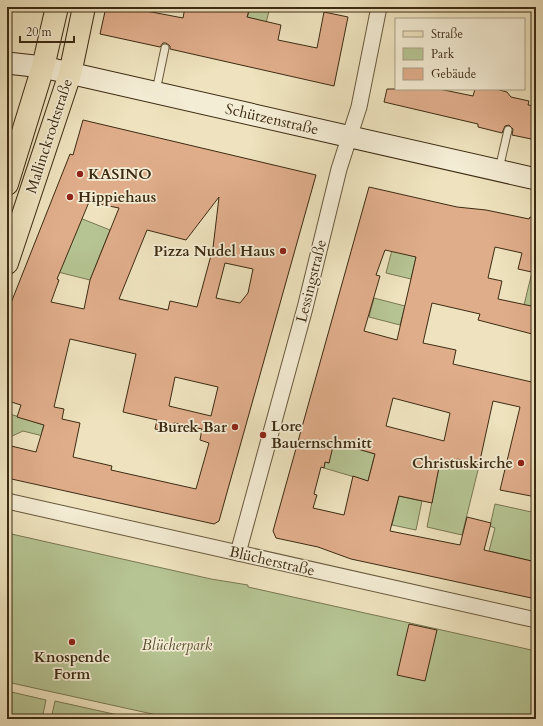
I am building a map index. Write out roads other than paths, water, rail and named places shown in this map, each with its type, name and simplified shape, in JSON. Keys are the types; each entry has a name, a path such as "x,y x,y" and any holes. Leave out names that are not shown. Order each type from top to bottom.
{"main road":[{"name":"Mallinckrodtstraße","path":"7,184 43,67 57,7"},
{"name":"Mallinckrodtstraße","path":"7,263 70,74 84,7"}],"street":[{"name":"Lessingstraße","path":"238,553 305,308 338,168 350,137 359,107 379,7"},
{"name":"Schützenstraße","path":"7,63 43,67 536,180"},
{"name":"Blücherstraße","path":"7,501 536,620"}],"lane":[{"path":"156,93 165,48"},
{"path":"498,171 508,130"}],"place":[{"name":"KASINO","path":"80,174"},
{"name":"Hippiehaus","path":"70,197"},
{"name":"Pizza Nudel Haus","path":"283,251"},
{"name":"Burek Bar","path":"235,427"},
{"name":"Lore Bauernschmitt","path":"263,435"},
{"name":"Christuskirche","path":"521,463"},
{"name":"Knospende Form","path":"72,642"}],"park label":[{"name":"Blücherpark","path":"177,645"}]}
